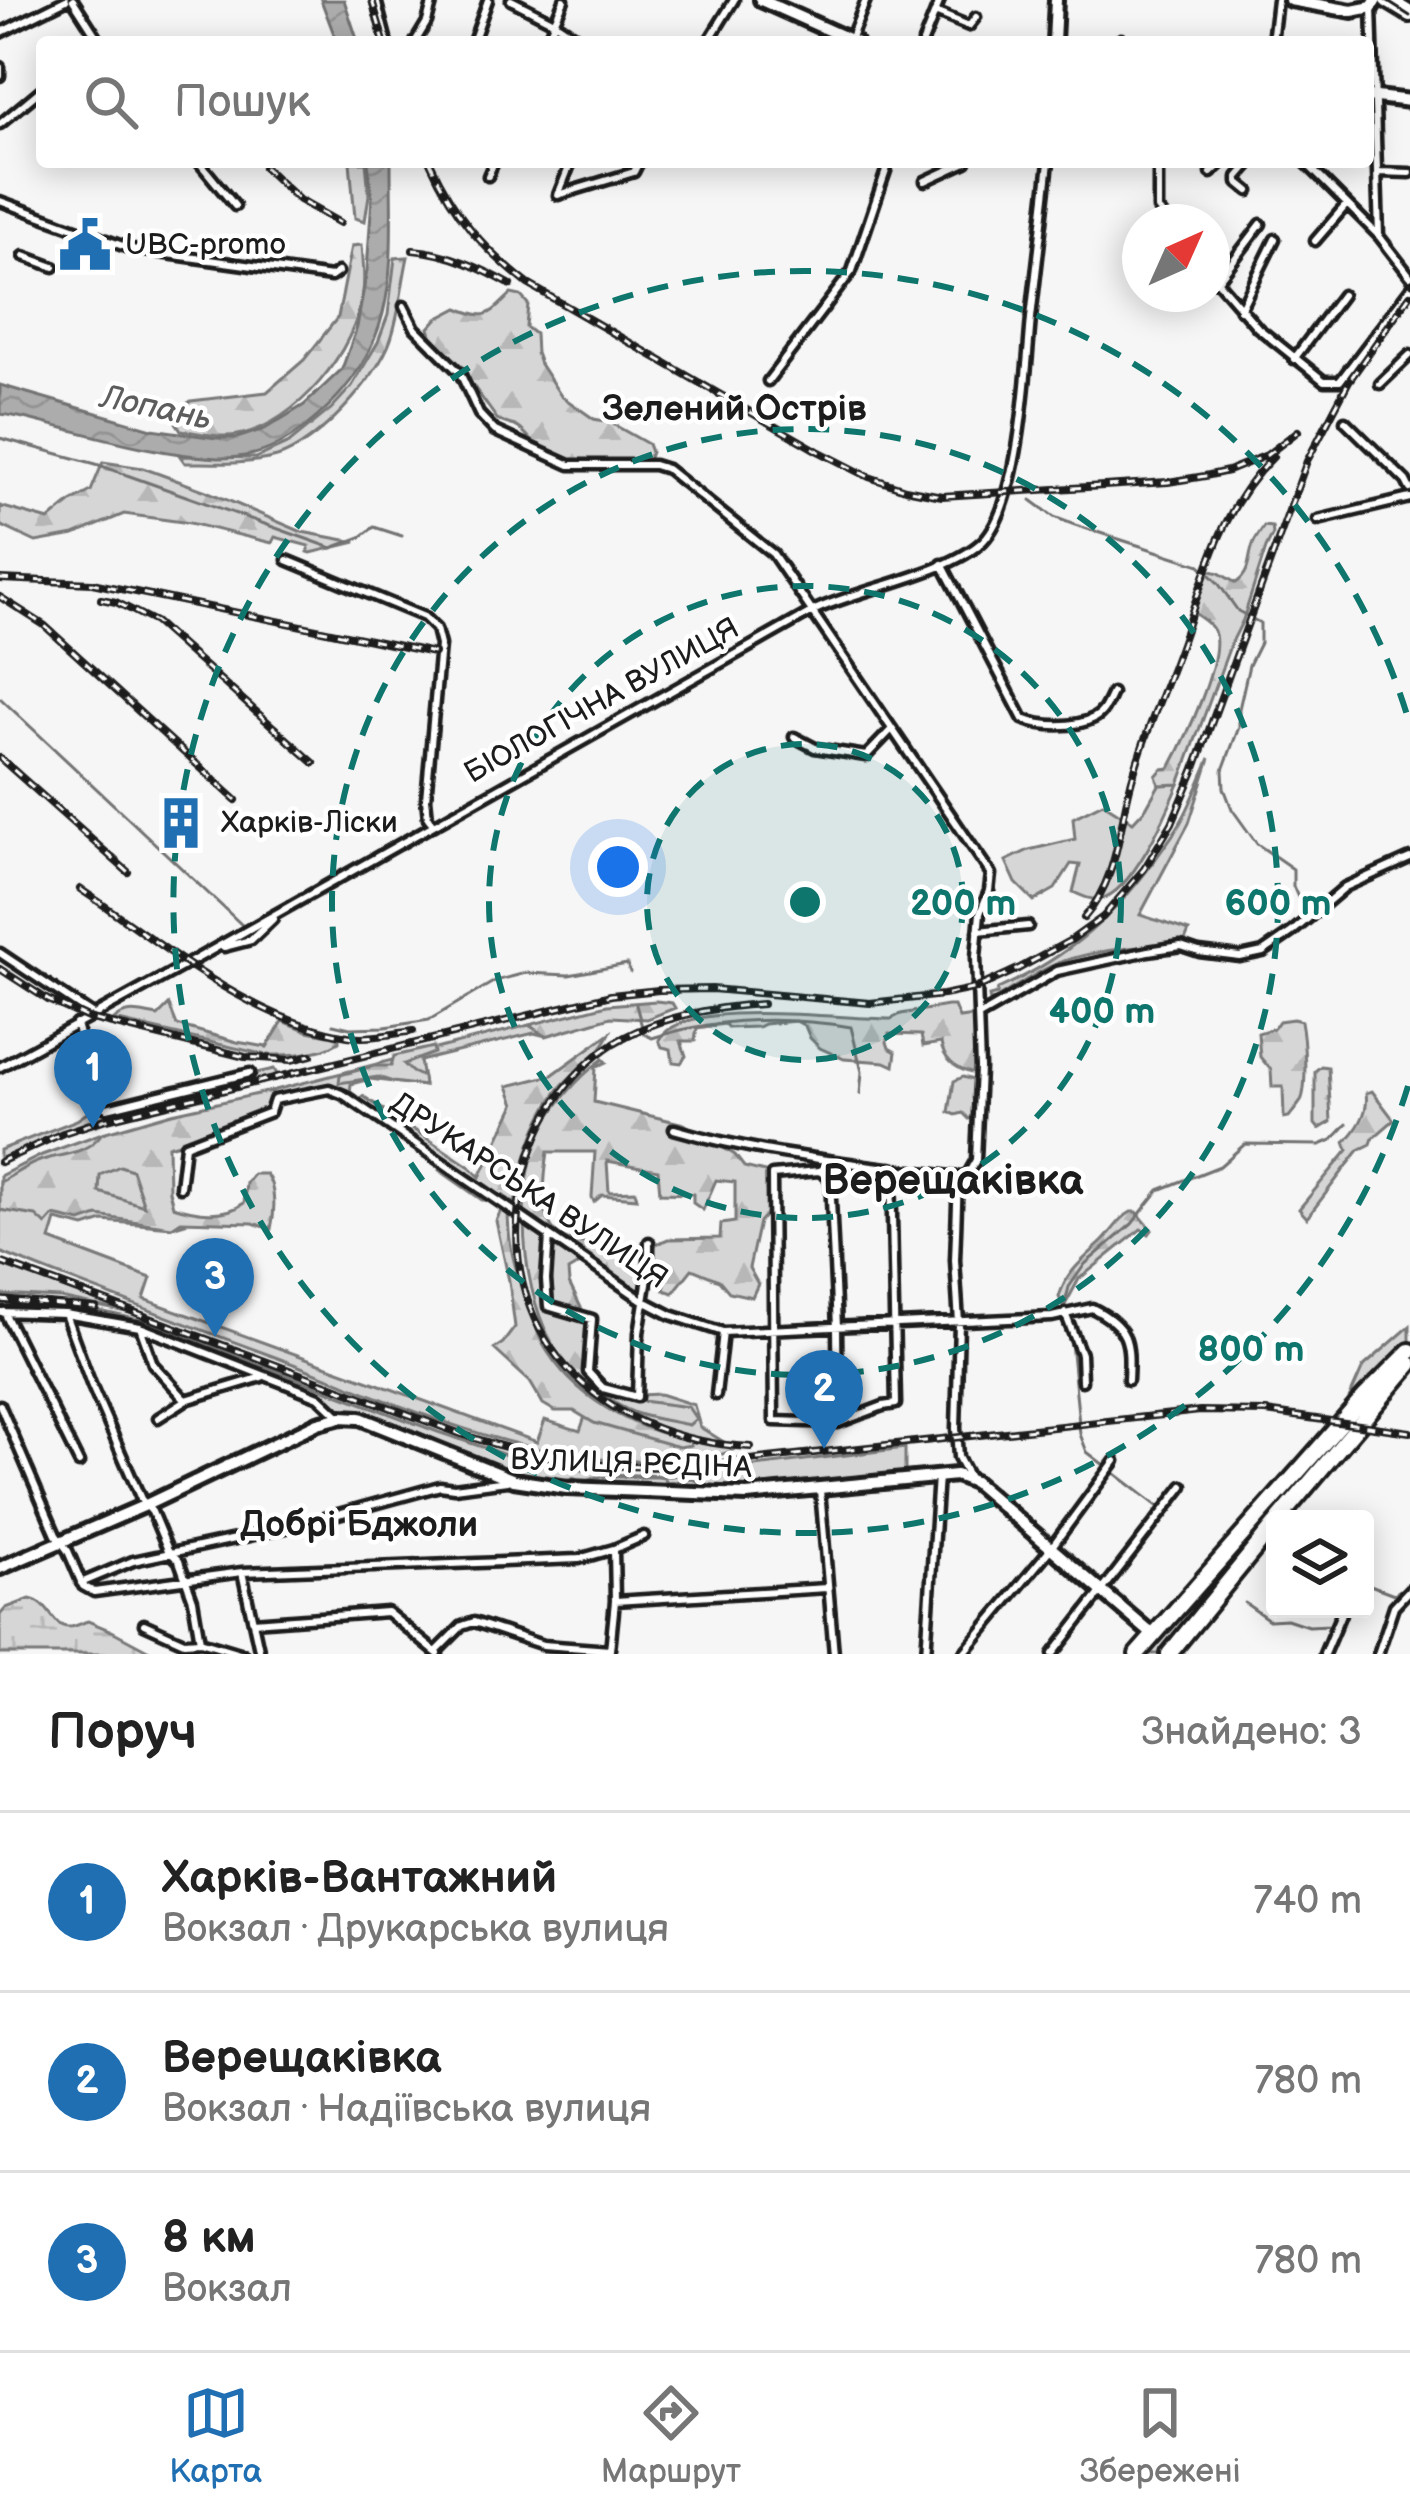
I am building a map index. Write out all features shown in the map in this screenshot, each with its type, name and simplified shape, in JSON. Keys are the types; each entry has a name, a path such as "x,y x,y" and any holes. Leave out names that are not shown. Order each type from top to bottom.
{"main road":[{"path":"1054,36 1056,0"},
{"path":"1290,0 1352,11 1378,2 1410,14"},
{"path":"765,1 842,36"},
{"path":"1374,96 1410,101"},
{"path":"1137,1654 1410,1351"},
{"path":"1286,1510 1410,1364"},
{"path":"0,1568 318,1423 341,1417 360,1418 514,1480"},
{"name":"ВУЛИЦЯ РЄДІНА","path":"514,1480 567,1488 747,1495 942,1475 974,1483"},
{"path":"974,1483 1154,1635"},
{"path":"1173,1652 1266,1535"}],"street":[{"path":"0,33 70,0 96,36"},
{"path":"376,0 385,36"},
{"path":"419,36 433,0"},
{"path":"475,36 488,0"},
{"path":"511,0 575,36"},
{"path":"548,36 564,0"},
{"path":"712,36 734,0"},
{"path":"855,36 866,0"},
{"path":"925,36 940,0"},
{"path":"1273,36 1276,0"},
{"path":"1374,56 1378,2"},
{"path":"935,12 969,26 976,16"},
{"path":"0,124 36,94"},
{"path":"1374,129 1379,236"},
{"path":"204,168 235,206"},
{"path":"488,176 491,168"},
{"path":"569,168 558,195 636,168"},
{"path":"768,381 852,271 887,168"},
{"path":"925,181 952,168"},
{"name":"БІОЛОГІЧНА ВУЛИЦЯ","path":"0,1067 214,949 251,940 282,910 812,611 942,564 977,546 1000,512 1019,433 1047,168"},
{"path":"1158,168 1158,204"},
{"path":"1211,173 1216,168"},
{"path":"1246,168 1238,182 1249,190"},
{"path":"1311,168 1379,236 1410,276"},
{"path":"1378,172 1410,173"},
{"path":"0,201 131,249 331,277 338,272"},
{"path":"1315,242 1347,204"},
{"path":"1230,261 1261,224"},
{"path":"1240,310 1275,239"},
{"path":"23,256 54,267"},
{"path":"1230,298 1294,359 1324,381 1340,381 1410,290"},
{"path":"1294,359 1342,295"},
{"path":"404,306 415,328 460,373 479,414 495,431 569,465 667,469 773,554 991,874 978,931 980,1068 976,1159 968,1174 958,1177 752,1149 674,1129"},
{"path":"1380,384 1410,355"},
{"path":"1318,520 1410,494 1406,481 1345,421"},
{"path":"287,560 424,617 436,628 440,645 426,799 433,824"},
{"path":"942,564 1023,719 1048,724 1092,720 1101,714 1112,693"},
{"path":"794,737 815,748 866,756 891,730"},
{"path":"978,1017 1057,971 1181,946 1240,957 1263,952 1345,887 1410,858"},
{"path":"978,931 1028,926"},
{"path":"0,953 93,1015"},
{"path":"76,1024 98,1105 107,1108 250,1072"},
{"name":"ДРУКАРСЬКА ВУЛИЦЯ","path":"180,1187 185,1145 270,1112 274,1100 329,1089 644,1301 697,1325 723,1332 1065,1313"},
{"path":"833,1161 819,1171 772,1175 774,1421 838,1423 896,1404 891,1168"},
{"path":"819,1171 830,1178 838,1423"},
{"path":"958,1177 956,1425 958,1457 974,1483"},
{"path":"549,1236 548,1306 592,1319 588,1372 603,1388 637,1397 649,1242"},
{"path":"1082,1381 1082,1354 1065,1313 1092,1308 1119,1327 1129,1341 1128,1380"},
{"path":"79,1463 2,1312 65,1314 140,1327 319,1396 341,1417"},
{"path":"65,1314 146,1505 179,1561 193,1600 200,1641"},
{"path":"140,1327 153,1364 186,1400"},
{"path":"716,1395 723,1332"},
{"path":"158,1418 186,1400 265,1376"},
{"path":"0,1405 81,1582 94,1592 242,1572 579,1559 644,1536"},
{"path":"926,1654 942,1475 958,1457"},
{"path":"963,1654 1115,1461"},
{"name":"ВУЛИЦЯ РЄДІНА","path":"81,1582 133,1561 291,1527 440,1486 514,1480"},
{"path":"1053,1654 1183,1486"},
{"path":"820,1489 834,1654"},
{"path":"254,1622 387,1612 437,1653 462,1626 474,1622 544,1645 610,1652 614,1549"},
{"path":"242,1572 260,1654"},
{"path":"615,1601 827,1588"},
{"path":"1378,1654 1394,1606 1407,1592"},
{"path":"1324,1654 1339,1618"},
{"path":"144,1624 184,1642 200,1641 243,1654"}],"green space":[{"path":"351,168 367,168 365,221 355,218"},
{"path":"362,245 364,286 358,314 336,360 302,400 260,428 238,435 181,430 171,415 191,401 267,392 304,360 338,317 352,246"},
{"path":"408,257 397,319 384,355 327,425 277,457 185,463 180,456 256,458 289,443 331,409 352,386 378,342 388,315 395,258"},
{"path":"511,294 528,304 526,327 535,334 540,364 561,396 594,419 648,444 648,460 567,459 544,451 519,428 497,419 429,328 458,308 487,314"},
{"path":"103,462 143,468 302,532 356,542 311,553 309,546 275,537 272,543 190,523 124,514 74,535 36,542 0,525 0,506 49,520 91,491"},
{"path":"1264,526 1272,527 1273,534 1179,784 1159,785 1156,776 1170,768 1176,756 1214,660 1214,631 1193,612 1207,570 1236,583 1245,574"},
{"path":"1210,758 1189,823 1140,915 1189,931 1184,943 1080,956 1042,971 990,1002 989,996 998,989 1047,963 1090,932 1128,894 1178,827"},
{"path":"1179,784 1147,850 1112,894 1096,899 1073,892 1080,865 1071,864 1055,889 1034,901 1016,883 1006,861 1075,839 1073,818 1103,803 1133,822 1159,785"},
{"path":"672,1003 675,1008 647,1019 611,1017 546,1036 529,1025 607,1005"},
{"path":"169,1005 177,1025 237,1042 267,1047 283,1021 339,1037 339,1042 313,1052 266,1055 114,1020 129,1012 158,1016"},
{"path":"954,1006 959,1018 974,1016 977,1070 971,1073 951,1062 941,1043 923,1046 921,1035 889,1034 889,1048 896,1052 894,1066 844,1059 820,1048 796,1021 697,1028 695,1041 681,1041 686,1056 681,1063 673,1062 671,1049 662,1047 659,1040 674,1027 731,1014 891,1019"},
{"path":"1293,1019 1301,1021 1304,1084 1300,1103 1284,1118 1283,1087 1272,1087 1271,1070 1260,1057 1258,1033"},
{"path":"529,1025 546,1036 534,1033 420,1061 424,1086 370,1079 351,1084 344,1095 336,1090 274,1100 271,1091"},
{"path":"610,1033 559,1089 542,1116 515,1204 504,1196 503,1201 482,1200 439,1170 442,1160 357,1100 363,1096 480,1177 515,1104 508,1086 552,1075"},
{"path":"433,1047 434,1053 404,1064 423,1077 424,1086 378,1077 339,1083 340,1075 391,1066 394,1056"},
{"path":"603,1059 606,1062 596,1067 594,1102 684,1124 735,1155 744,1167 769,1173 772,1197 759,1222 749,1268 758,1284 752,1297 729,1292 719,1280 692,1269 673,1293 664,1290 666,1281 659,1272 648,1294 639,1297 585,1261 568,1271 590,1326 588,1372 597,1381 642,1401 688,1407 696,1419 689,1425 627,1409 573,1372 552,1343 531,1286 524,1223 531,1163 551,1115","holes":["548,1152 595,1152 594,1202 602,1195 637,1198 635,1191 609,1192 607,1161 658,1170 660,1193 693,1194 693,1203 703,1210 716,1180 735,1182 735,1222 721,1224 720,1238 668,1239 654,1245 644,1271 602,1232 593,1242 561,1237 546,1214"]},
{"path":"1328,1067 1331,1122 1319,1129 1315,1124 1315,1071"},
{"path":"274,1069 278,1076 97,1118 0,1159 0,1150 90,1111"},
{"path":"973,1080 975,1116 969,1119 963,1113 949,1112 954,1081"},
{"path":"271,1091 274,1100 264,1120 168,1146 173,1206 228,1211 244,1203 246,1183 253,1174 266,1174 274,1200 271,1229 253,1223 181,1221 172,1227 98,1216 81,1222 54,1216 46,1225 36,1216 0,1210 0,1182 23,1169 81,1150 102,1133","holes":["120,1166 132,1170 144,1206 99,1192 100,1175"]},
{"path":"1372,1091 1394,1120 1359,1150 1307,1218 1299,1209 1348,1150 1345,1142 1362,1120 1366,1093"},
{"path":"102,1133 121,1160 185,1223 172,1227 103,1221 85,1227 56,1220 50,1240 151,1278 144,1299 537,1442 545,1420 580,1431 594,1391 585,1383 588,1372 604,1388 660,1394 694,1405 700,1427 735,1449 697,1459 621,1461 519,1445 420,1413 0,1252 0,1176"},
{"path":"504,1204 519,1276 541,1339 556,1363 606,1408 647,1428 690,1440 691,1445 679,1447 594,1423 574,1411 555,1411 543,1404 530,1382 494,1349 515,1327 496,1221"},
{"path":"1131,1212 1137,1212 1152,1230 1149,1234 1141,1229 1079,1279 1064,1307 1059,1297 1071,1273"},
{"path":"0,1265 131,1313 60,1298 0,1295"},
{"path":"0,1302 91,1309 144,1321 438,1432 509,1456 569,1468 671,1476 905,1448 905,1472 726,1490 515,1478 455,1453 341,1417 319,1397 140,1328 65,1314 0,1312"},
{"path":"1410,1326 1410,1341 1345,1408 1363,1367"},
{"path":"1344,1425 1351,1426 1281,1510 1272,1510"},
{"path":"596,1477 657,1477 667,1483 691,1479 717,1487 715,1490 557,1484 556,1481 573,1478 583,1483"},
{"path":"1266,1517 1266,1528 1161,1654 1150,1654"},
{"path":"30,1599 63,1626 88,1621 155,1654 0,1654 0,1615"}],"water":[{"path":"321,0 344,0 356,36 335,36"},
{"path":"369,168 391,168 390,269 378,331 345,389 317,417 272,448 233,458 179,454 0,414 0,385 152,429 237,438 265,429 304,405 342,369 357,327 367,270 372,197"}],"waterway":[{"path":"0,438 96,464 332,548 374,527 402,536"},
{"path":"1031,500 1054,517 1200,565 1238,611 1260,623 1260,643 1249,665 1239,727 1223,770 1224,788 1232,809 1257,844 1293,869 1293,886 1303,909"},
{"path":"0,698 259,941"},
{"path":"333,1024 385,1027 429,1020 495,981 526,973 569,975 627,964 630,972"},
{"path":"636,1005 644,1034 652,1038 751,1020 851,1027 862,1072 860,1094"},
{"path":"1160,1508 1087,1452 1080,1434 1071,1342 1062,1322 1069,1287 1085,1264 1132,1224 1159,1190 1220,1166 1245,1144 1320,1145 1347,1124"},
{"path":"1374,1586 1394,1594 1410,1584"},
{"path":"1245,1603 1269,1620 1287,1619 1308,1626 1334,1621"}],"tram line":[{"path":"1385,0 1410,16"}],"railway":[{"path":"372,0 382,36"},
{"path":"265,168 299,200 340,223"},
{"path":"433,168 471,229 528,284 818,451 905,489 942,496 1168,482 1228,471 1267,455 1298,431"},
{"path":"413,250 464,262 511,285"},
{"path":"0,1162 103,1120 611,995 712,989 870,1003 943,995 977,988 1071,940 1103,917 1144,869 1172,823 1307,461 1349,381 1410,295"},
{"path":"1084,918 1110,872 1141,749 1217,542 1240,498 1273,457"},
{"path":"0,579 92,583 434,653"},
{"path":"0,597 44,625 236,800"},
{"path":"101,599 155,622 314,763"},
{"path":"0,758 128,872"},
{"path":"80,889 207,977 276,1014 348,1036 413,1031"},
{"path":"0,969 48,1000 88,1018 245,1057 291,1060 311,1055"},
{"path":"751,1447 696,1440 646,1424 603,1400 567,1368 540,1329 523,1284 517,1233 524,1176 537,1137 568,1084 597,1055 667,1020 763,1004"},
{"path":"0,1262 461,1434 585,1463 712,1464 1200,1411 1266,1412 1410,1432"},
{"path":"0,1300 96,1308"}],"place":[{"name":"UBC-promo","path":"85,245"},
{"name":"Харків-Ліски","path":"181,823"},
{"name":"Харків-Вантажний","path":"93,1128"},
{"name":"8 км","path":"215,1337"},
{"name":"Верещаківка","path":"824,1449"}],"district":[{"name":"Зелений Острів","path":"734,409"},
{"name":"Верещаківка","path":"953,1181"},
{"name":"Добрі Бджоли","path":"359,1525"}],"water label":[{"name":"Лопань","path":"156,408"}]}
